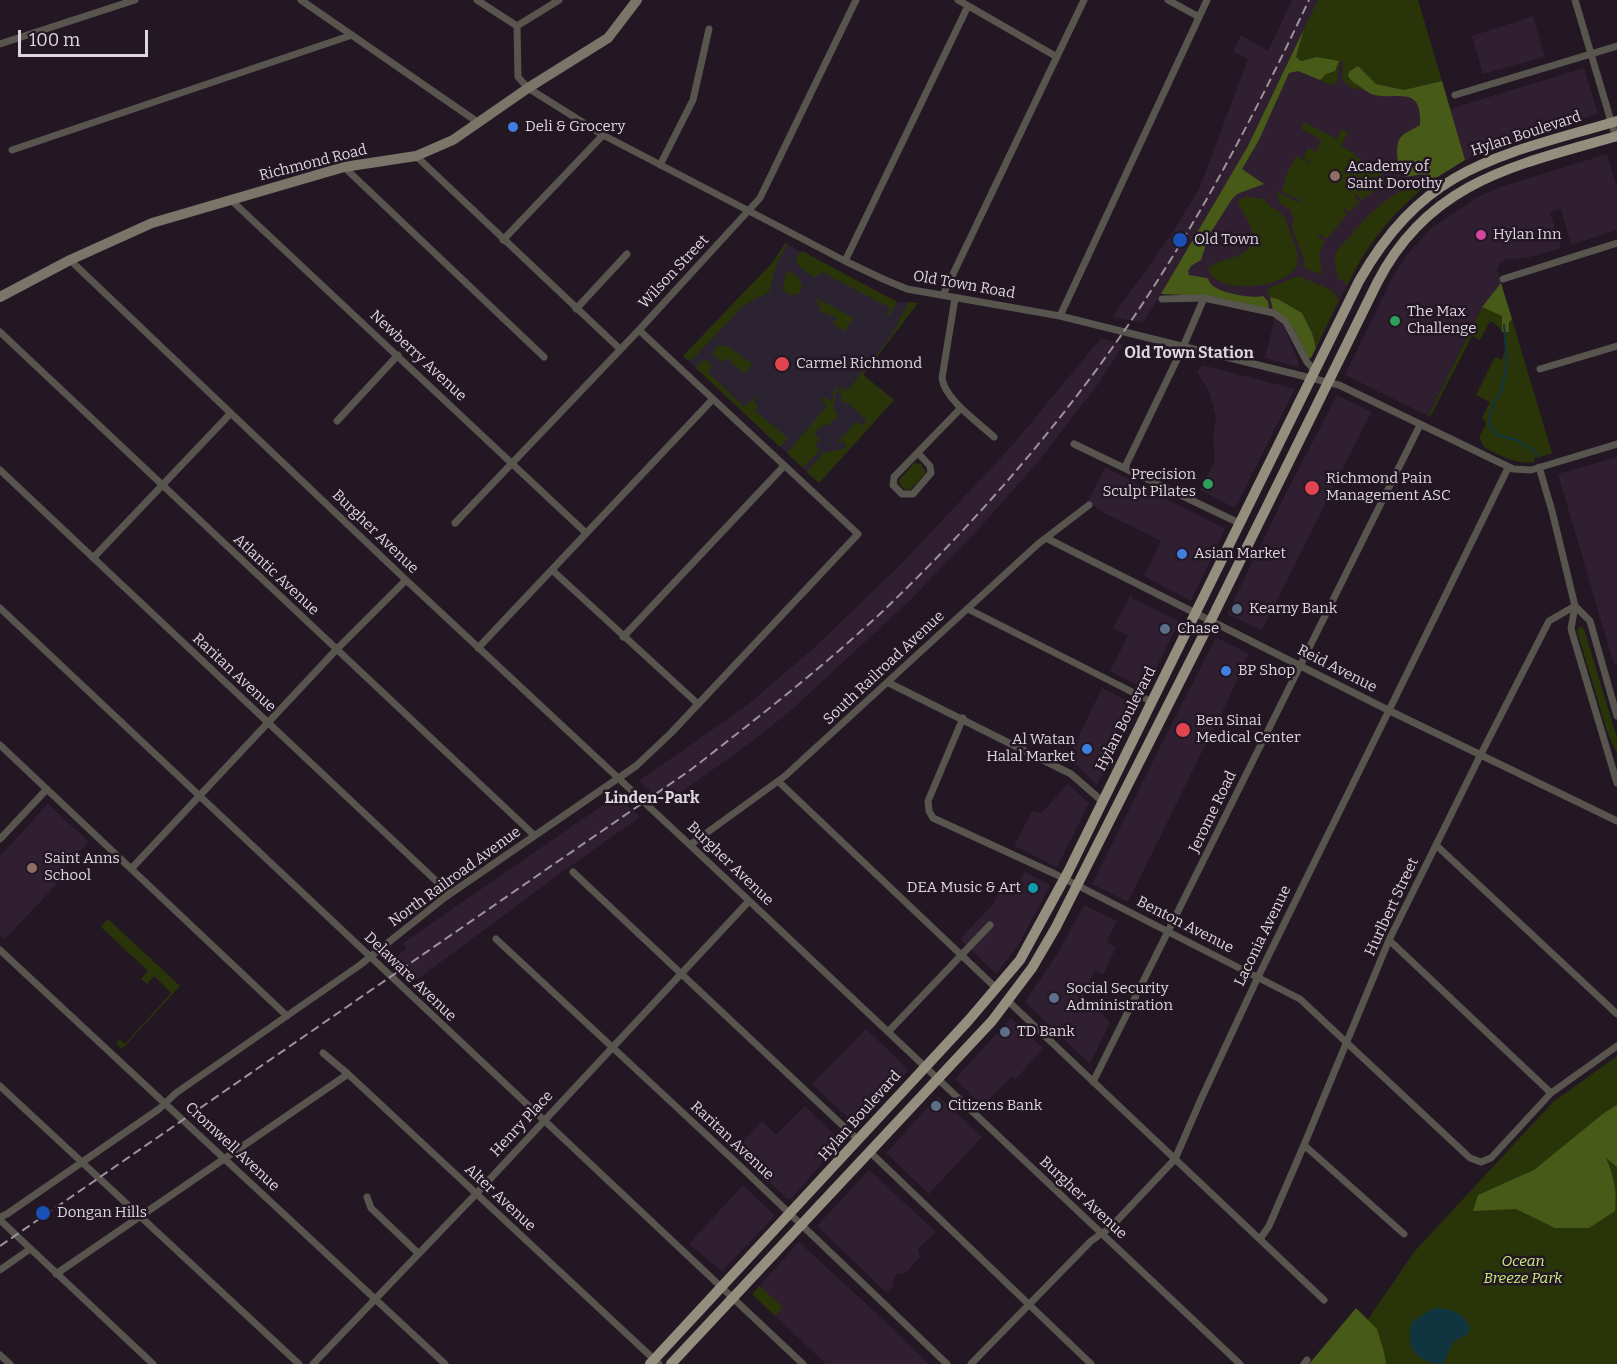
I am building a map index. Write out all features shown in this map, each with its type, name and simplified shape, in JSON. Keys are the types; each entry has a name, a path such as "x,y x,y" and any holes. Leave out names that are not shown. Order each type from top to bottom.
{"main road":[{"name":"Richmond Road","path":"0,297 70,260 152,223 344,167 416,156 453,140 528,88 608,38 637,0"},
{"name":"Hylan Boulevard","path":"654,1363 997,989 1028,946 1064,879 1372,259 1396,226 1427,196 1462,172 1488,161 1614,122"},
{"name":"Hylan Boulevard","path":"670,1364 870,1152 1008,1001 1048,942 1211,620 1385,267 1406,237 1431,212 1463,189 1490,175 1617,138"}],"street":[{"path":"0,44 135,0"},
{"path":"301,0 479,123"},
{"path":"477,0 517,26"},
{"path":"517,26 559,0"},
{"name":"Wilson Street","path":"455,523 639,330 760,198 856,0"},
{"path":"958,0 1058,57"},
{"path":"943,295 1084,0"},
{"path":"1168,0 1199,17"},
{"path":"1060,316 1207,0"},
{"path":"1575,0 1617,138"},
{"path":"845,261 968,6"},
{"path":"517,26 518,76 528,88"},
{"path":"660,165 693,100 709,29"},
{"path":"12,150 352,35"},
{"path":"1455,94 1617,46"},
{"name":"Old Town Road","path":"528,88 603,135 845,261 907,289 1060,316 1183,347 1313,375 1340,385 1508,468"},
{"path":"503,240 603,135"},
{"path":"416,156 620,349"},
{"path":"344,167 544,357"},
{"name":"Newberry Avenue","path":"231,200 513,462 586,533"},
{"path":"1503,279 1617,243"},
{"path":"576,309 627,254"},
{"name":"Burgher Avenue","path":"70,260 230,414 1240,1364"},
{"path":"956,298 942,378 947,393 994,437"},
{"path":"1162,299 1204,298 1266,310 1281,317 1286,322 1313,375"},
{"path":"1125,467 1204,298"},
{"path":"623,637 784,466 639,330"},
{"name":"Atlantic Avenue","path":"0,332 534,836"},
{"path":"1540,369 1617,346"},
{"path":"337,421 398,355"},
{"path":"478,648 713,399"},
{"path":"919,454 930,466 931,474 913,494 902,494 893,485 893,480 961,408"},
{"path":"93,558 230,414"},
{"name":"Jerome Road","path":"1093,1082 1420,425"},
{"path":"1074,444 1239,523"},
{"path":"1508,468 1527,470 1617,444"},
{"name":"North Railroad Avenue","path":"0,1219 370,957 450,894 619,779 654,750 858,534 784,466"},
{"path":"1539,467 1575,606 1571,629 1617,783"},
{"name":"Laconia Avenue","path":"971,1364 1091,1241 1111,1227 1175,1160 1258,977 1508,468"},
{"name":"Raritan Avenue","path":"0,470 450,894"},
{"name":"South Railroad Avenue","path":"690,845 779,782 1046,538 1089,505"},
{"name":"Reid Avenue","path":"1046,538 1480,756 1617,821"},
{"path":"552,570 698,704"},
{"path":"131,869 336,650 406,580"},
{"path":"1575,606 1590,621 1617,716"},
{"name":"Hurlbert Street","path":"1260,1239 1269,1226 1304,1145 1389,940 1480,756 1549,621 1575,606"},
{"name":"Delaware Avenue","path":"0,608 803,1364"},
{"path":"968,609 1152,702"},
{"path":"889,683 1071,774 1102,801"},
{"name":"Benton Avenue","path":"963,718 928,801 933,818 1064,879 1300,999 1470,1158 1481,1162 1491,1158 1551,1093"},
{"path":"0,746 287,1016"},
{"path":"779,782 997,989"},
{"path":"0,839 47,789"},
{"path":"1436,845 1617,1014"},
{"path":"573,872 858,1140"},
{"name":"Henry Place","path":"313,1364 476,1194 749,901"},
{"path":"888,1032 990,925"},
{"name":"Raritan Avenue","path":"496,939 947,1364"},
{"path":"1389,940 1551,1093 1617,1046"},
{"name":"Cromwell Avenue","path":"0,950 445,1364"},
{"path":"1008,1001 1324,1300"},
{"name":"Alter Avenue","path":"323,1053 654,1363"},
{"path":"56,1274 348,1074"},
{"path":"0,1086 298,1364"},
{"path":"1304,1145 1404,1234"},
{"path":"870,1152 1091,1364"},
{"path":"367,1197 371,1208 418,1253"},
{"path":"0,1219 153,1364"},
{"path":"0,1270 30,1249"},
{"path":"0,1355 10,1364"}],"shaded area":[{"name":"Academy of Saint Dorothy","path":"1292,0 1418,0 1450,109 1584,68 1598,114 1508,142 1465,160 1423,188 1392,216 1362,256 1311,358 1307,358 1293,327 1278,312 1207,296 1161,294 1143,323 1112,317 1171,235 1200,187 1248,59 1233,51 1241,35 1268,51"},
{"path":"1533,16 1545,57 1483,74 1472,36"},
{"path":"1607,154 1617,187 1617,230 1571,245 1561,209 1550,212 1561,248 1527,258 1506,259 1500,263 1497,269 1501,283 1488,302 1484,303 1428,416 1345,375 1393,276 1406,256 1430,229 1476,198 1500,187"},
{"name":"Carmel Richmond","path":"785,243 897,302 918,303 863,375 894,400 819,483 683,356 773,262"},
{"path":"1275,318 1284,326 1299,363 1298,367 1265,358"},
{"path":"1101,338 1123,345 1099,383 1037,463 976,532 908,602 788,713 738,752 664,804 639,781 746,706 815,647 903,562 1010,448"},
{"path":"1202,365 1295,389 1235,508 1200,490 1215,460 1213,438 1216,417 1209,391 1197,372"},
{"path":"1337,395 1371,412 1262,630 1227,614"},
{"path":"1617,457 1617,664 1614,665 1558,474"},
{"path":"1105,467 1225,529 1191,601 1144,576 1161,541 1100,511 1088,501"},
{"path":"1132,592 1132,598 1179,621 1146,690 1110,671 1128,636 1113,628"},
{"path":"1217,638 1249,654 1128,902 1092,884"},
{"path":"1102,688 1138,706 1097,785 1078,766 1067,760"},
{"path":"1068,784 1089,803 1057,867 1014,846 1032,811 1041,813"},
{"path":"616,796 640,817 415,981 392,960 407,948 403,943"},
{"name":"Saint Anns School","path":"48,804 89,842 54,880 57,884 5,939 0,935 0,856"},
{"path":"1024,871 1050,886 1017,947 996,974 960,939 994,903 1004,880 1017,886"},
{"path":"1084,905 1117,921 1107,942 1116,947 1104,974 1094,971 1084,996 1110,1022 1090,1064 1025,1002 1058,953"},
{"path":"1011,1018 1043,1048 1015,1080 1011,1077 983,1106 955,1079"},
{"path":"866,1029 909,1070 857,1126 812,1084"},
{"path":"938,1096 982,1137 929,1194 886,1153"},
{"path":"805,1106 841,1141 791,1199 787,1199 735,1150 762,1121 776,1135"},
{"path":"869,1170 936,1232 918,1249 920,1257 906,1273 898,1273 894,1278 893,1287 887,1293 817,1226"},
{"path":"743,1185 774,1217 722,1271 689,1244"},
{"path":"799,1242 929,1364 826,1364 752,1294"}],"green space":[{"path":"1318,0 1418,0 1442,81 1404,90 1350,79 1363,89 1356,89 1342,79 1343,62 1340,61 1337,83 1330,85 1320,80 1325,74 1335,71 1317,57 1301,61 1296,57 1304,29"},
{"path":"1304,29 1296,57 1301,61 1317,57 1339,61 1335,71 1326,74 1320,80 1298,71 1289,73 1259,140 1242,169 1264,184 1237,194 1232,199 1209,235 1201,260 1191,266 1188,271 1189,275 1207,278 1212,285 1223,291 1245,296 1263,296 1268,301 1269,309 1207,296 1161,294 1248,146"},
{"path":"1358,66 1376,84 1404,90 1442,81 1465,160 1434,179 1422,174 1406,177 1399,165 1398,144 1403,135 1420,125 1420,112 1417,104 1413,99 1407,97 1374,95 1366,91 1352,81 1348,75"},
{"path":"1304,122 1337,139 1342,129 1348,132 1341,146 1377,167 1386,182 1362,200 1356,194 1354,196 1360,202 1349,212 1345,208 1343,210 1347,214 1327,239 1320,234 1318,237 1325,241 1319,253 1322,272 1320,274 1303,267 1305,262 1293,231 1294,220 1289,209 1280,203 1276,191 1298,202 1300,200 1281,191 1296,156 1310,163 1303,158 1308,148 1315,152 1321,141 1301,129"},
{"path":"1421,186 1423,188 1379,233 1347,286 1341,279 1338,280 1335,259 1339,248 1369,215 1389,198 1410,188"},
{"path":"1249,197 1264,199 1281,213 1293,239 1298,261 1294,271 1284,278 1254,286 1238,286 1224,283 1213,277 1208,268 1243,253 1248,248 1252,232 1238,201"},
{"path":"785,243 787,244 776,265 769,292 744,305 693,359 688,360 683,356 773,262"},
{"path":"802,251 897,302 890,315 887,314 890,308 822,272 814,278 798,265 796,257"},
{"path":"789,271 799,278 802,287 799,294 789,295 783,290 785,274"},
{"path":"1298,276 1331,290 1339,300 1316,348 1312,333 1302,313 1279,299 1270,297 1267,292 1269,288"},
{"path":"1501,283 1512,319 1509,322 1509,332 1502,332 1502,316 1482,307"},
{"path":"1270,297 1302,313 1312,333 1316,348 1311,358 1307,358 1286,318 1273,310"},
{"path":"816,298 854,318 844,332 833,323 837,319 824,312 822,314"},
{"path":"909,302 918,303 863,375 894,400 819,483 807,472 823,453 846,448 844,441 837,443 857,421 862,426 867,421 847,402 846,404 841,400 840,386 846,391 852,385 891,336"},
{"path":"1482,307 1502,316 1502,332 1496,324 1490,321 1480,340 1472,336 1430,417 1428,416"},
{"path":"1510,319 1512,319 1552,453 1535,457 1534,462 1527,463 1514,461 1484,447 1479,437 1486,425 1482,418 1490,402 1476,395 1495,357 1502,360 1506,349 1505,332 1509,331"},
{"path":"719,345 729,347 752,364 744,374 727,358 721,362 712,353"},
{"path":"706,360 712,366 708,372 744,407 757,397 754,401 758,407 755,411 788,438 780,447 696,368"},
{"path":"838,386 833,408 838,416 814,434 820,440 815,445 820,450 803,468 787,453 827,406 821,400 824,397 831,401 835,396 832,393"},
{"path":"914,463 921,464 926,473 911,489 906,490 901,486 899,480"},
{"path":"1580,626 1584,629 1617,738 1617,754 1607,731 1577,631"},
{"path":"108,919 180,986 122,1049 116,1043 120,1040 125,1044 171,993 154,976 147,984 141,979 148,971 101,927"},
{"name":"Ocean Breeze Park","path":"1617,1056 1617,1364 1325,1364 1360,1331 1414,1252 1553,1102"},
{"path":"1617,1105 1617,1167 1606,1158 1614,1184 1615,1211 1589,1228 1555,1228 1516,1209 1473,1211 1478,1195 1534,1170"},
{"path":"759,1286 783,1307 775,1316 752,1294"},
{"path":"1356,1308 1377,1329 1386,1364 1309,1364"}],"water":[{"path":"1434,1308 1456,1312 1464,1318 1470,1328 1468,1334 1453,1342 1443,1364 1426,1361 1420,1357 1415,1352 1410,1339 1412,1322"}],"waterway":[{"path":"1504,325 1507,364 1502,390 1496,398 1489,417 1490,427 1497,435 1516,440 1535,451 1537,457"}],"railway":[{"path":"0,1246 689,771 812,673 883,611 959,535 1007,481 1110,352 1203,206 1258,104 1309,0"}],"place":[{"name":"Deli & Grocery","path":"513,127"},
{"name":"Academy of Saint Dorothy","path":"1335,176"},
{"name":"Hylan Inn","path":"1481,235"},
{"name":"Old Town","path":"1180,240"},
{"name":"The Max Challenge","path":"1395,321"},
{"name":"Carmel Richmond","path":"782,364"},
{"name":"Precision Sculpt Pilates","path":"1208,484"},
{"name":"Richmond Pain Management ASC","path":"1312,488"},
{"name":"Asian Market","path":"1182,554"},
{"name":"Kearny Bank","path":"1237,609"},
{"name":"Chase","path":"1165,629"},
{"name":"BP Shop","path":"1226,671"},
{"name":"Ben Sinai Medical Center","path":"1183,730"},
{"name":"Al Watan Halal Market","path":"1087,749"},
{"name":"Saint Anns School","path":"32,868"},
{"name":"DEA Music & Art","path":"1033,888"},
{"name":"Social Security Administration","path":"1054,998"},
{"name":"TD Bank","path":"1005,1032"},
{"name":"Citizens Bank","path":"936,1106"},
{"name":"Dongan Hills","path":"43,1213"}],"district":[{"name":"Old Town Station","path":"1189,354"},
{"name":"Linden-Park","path":"652,799"}]}
